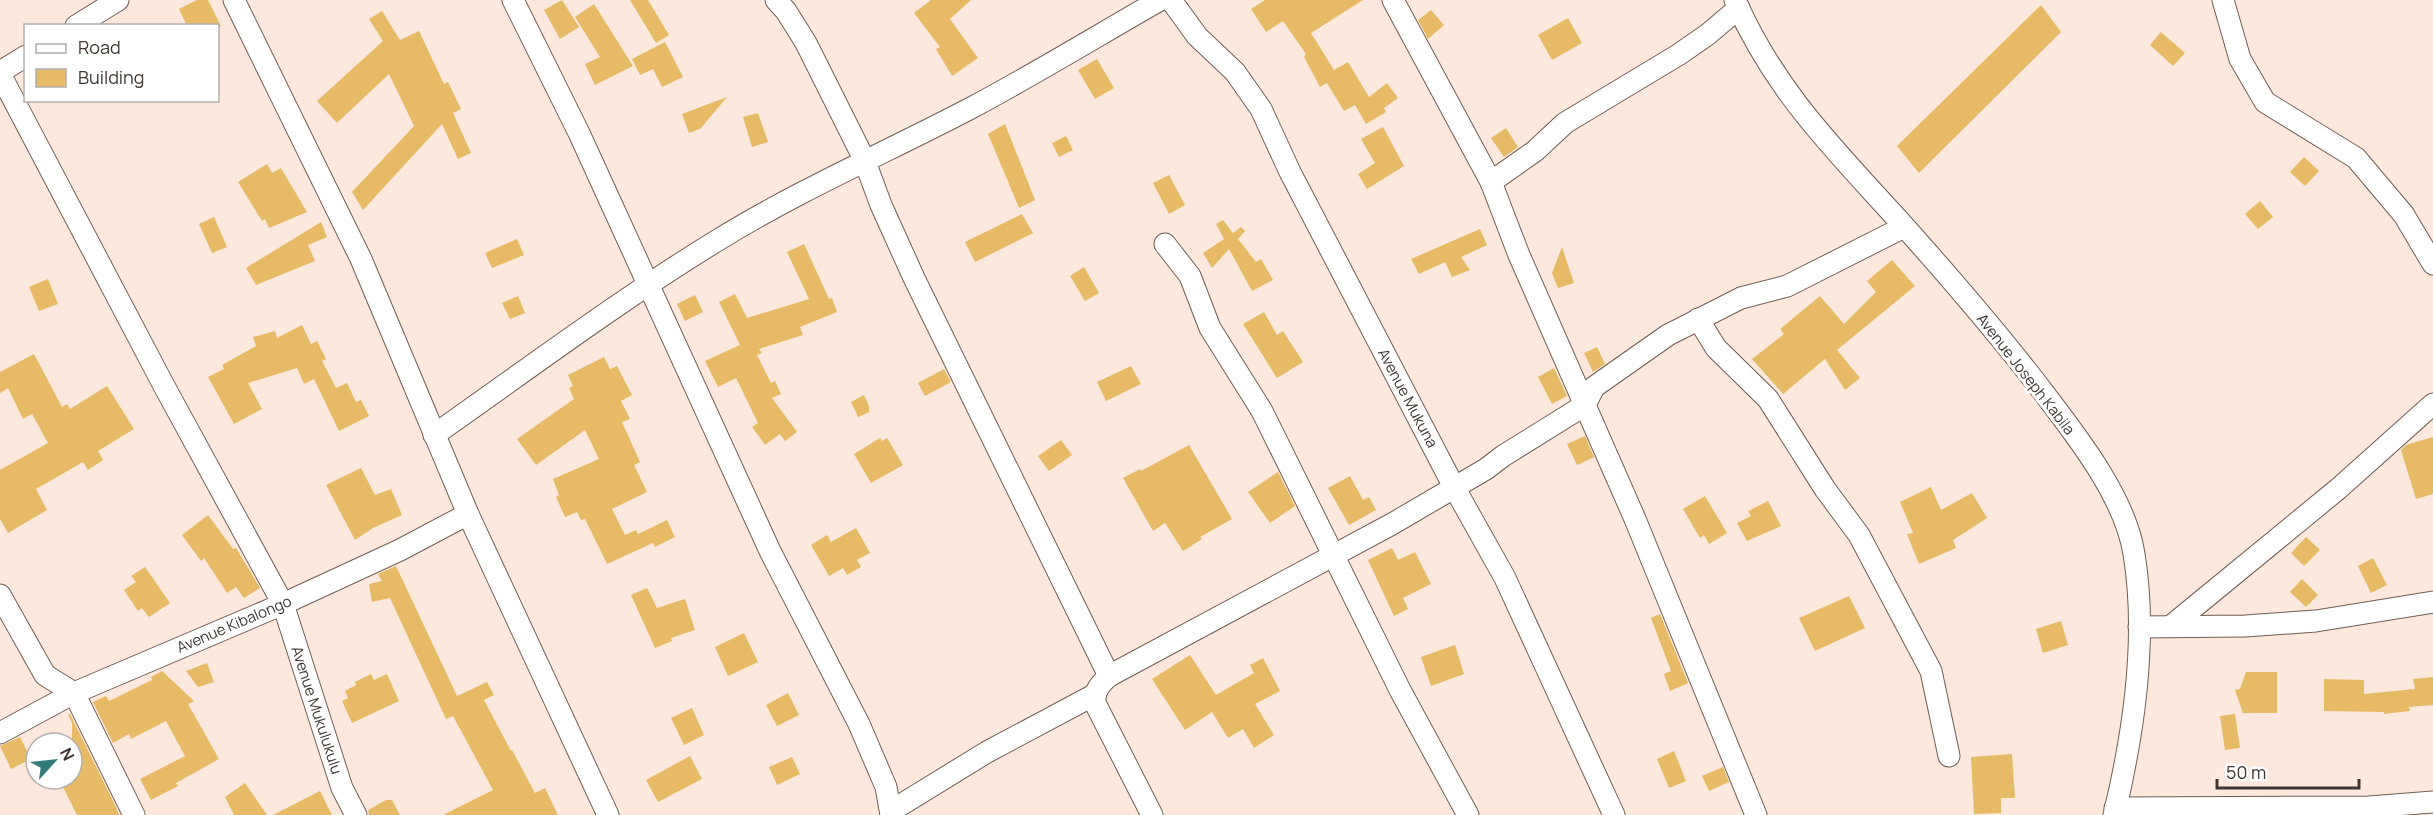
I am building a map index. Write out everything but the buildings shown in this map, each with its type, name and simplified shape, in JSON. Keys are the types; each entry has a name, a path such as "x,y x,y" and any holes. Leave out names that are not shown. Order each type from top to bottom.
{"street":[{"path":"79,24 118,0"},
{"path":"234,0 361,259 468,514 608,815"},
{"path":"513,0 579,133 770,551 859,724 886,787 891,813 987,752 1094,695 1100,684 1109,676 1333,556 1486,469 1585,405 1594,387 1668,335 1741,298 1787,286 1904,226"},
{"path":"776,0 786,11 806,43 864,159 881,205 914,278 1109,676"},
{"path":"434,435 647,286 719,239 864,159 971,108 1160,0"},
{"name":"Avenue Mukuna","path":"1171,0 1197,36 1235,72 1262,110 1290,172 1454,487 1505,578 1614,815"},
{"path":"1393,0 1491,182 1519,255 1635,519 1756,815"},
{"path":"2223,0 2240,59 2265,102 2356,158 2404,215 2433,264"},
{"path":"1491,182 1535,151 1565,123 1707,35 1737,4"},
{"name":"Avenue Joseph Kabila","path":"1737,4 1789,96 1814,128 1904,226 2021,363 2085,449 2115,500 2126,524 2134,553 2139,651 2131,723 2114,811"},
{"path":"0,73 24,57"},
{"name":"Avenue Mukulukulu","path":"0,73 158,374 283,604 342,788 356,815"},
{"path":"1165,244 1190,276 1210,328 1263,411 1333,556 1427,741 1468,815"},
{"path":"1698,319 1716,348 1768,399 1825,489 1859,535 1931,671 1949,756"},
{"path":"2171,626 2338,489 2433,404"},
{"name":"Avenue Kibalongo","path":"0,733 74,693 283,604 400,550 468,514"},
{"path":"0,595 45,675 74,693 134,815"},
{"path":"2139,627 2245,626 2316,621 2433,602"},
{"path":"1094,695 1100,715 1152,815"},
{"path":"2114,811 2369,807 2433,802"}]}
